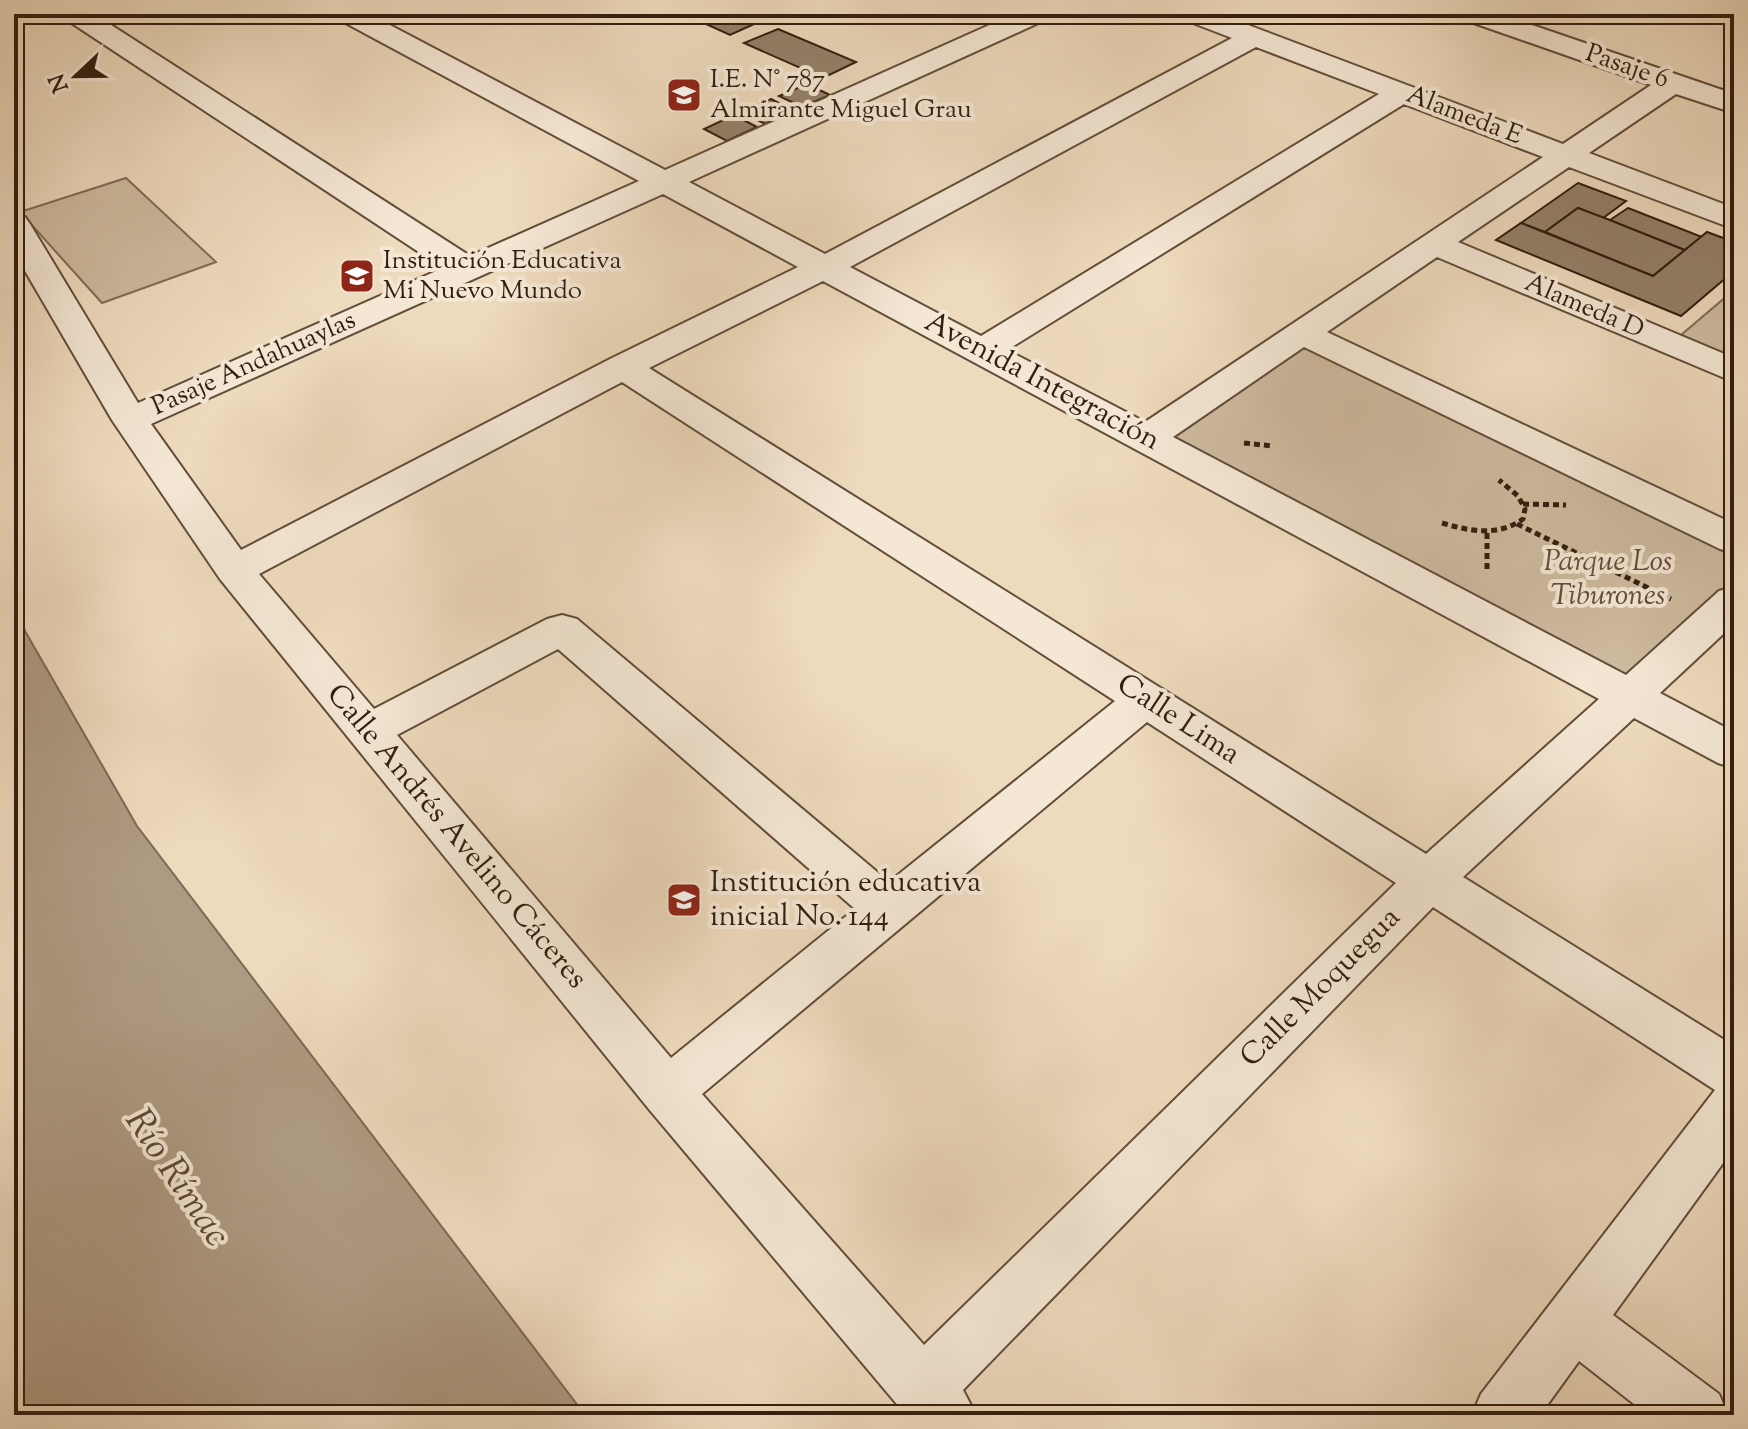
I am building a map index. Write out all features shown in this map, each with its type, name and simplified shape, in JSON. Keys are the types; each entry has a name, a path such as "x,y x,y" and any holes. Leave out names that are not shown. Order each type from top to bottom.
{"street":[{"path":"76,14 467,269"},
{"name":"Pasaje Andahuaylas","path":"130,420 667,183 1036,14"},
{"name":"Alameda E","path":"1194,14 1734,219"},
{"name":"Pasaje 6","path":"1474,14 1734,104"},
{"name":"Avenida Integración","path":"369,17 667,183 1734,752"},
{"path":"234,570 623,367 825,267 1255,37"},
{"path":"1147,438 1673,83"},
{"path":"982,350 1401,93"},
{"name":"Calle Andrés Avelino Cáceres","path":"14,224 130,420 234,570 667,1092 934,1402"},
{"name":"Alameda D","path":"1434,244 1734,371"},
{"path":"1302,333 1734,540"},
{"name":"Calle Lima","path":"623,367 1734,1074"},
{"name":"Calle Moquegua","path":"934,1402 1429,880 1734,601"},
{"path":"368,731 562,629 889,910"},
{"path":"667,1092 1146,699"},
{"path":"1503,1415 1734,1106"},
{"path":"1574,1321 1697,1415"}],"path":[{"path":"1442,523 1464,531 1487,533 1511,529 1524,514 1523,504 1518,494 1499,480"},
{"path":"1517,524 1677,602"},
{"path":"1487,533 1487,584"}],"green space":[{"path":"126,178 216,262 102,303 20,212"},
{"path":"1734,290 1734,358 1681,335"},
{"name":"Parque Los Tiburones","path":"1305,343 1734,552 1734,580 1624,678 1168,437"}],"water":[{"name":"Río Rímac","path":"14,599 25,631 137,826 585,1415 14,1415"}],"building":[{"path":"684,14 749,14 763,20 730,35"},
{"path":"778,29 856,62 823,78 744,43"},
{"path":"807,84 830,95 802,107 779,96"},
{"path":"771,99 794,111 765,124 742,112"},
{"path":"734,115 757,127 727,141 704,129"},
{"path":"1578,183 1626,201 1603,218 1578,208 1545,232 1521,223"},
{"path":"1578,208 1685,250 1653,276 1545,232"},
{"path":"1628,208 1702,237 1685,250 1610,220"},
{"path":"1521,223 1653,276 1707,232 1734,242 1734,271 1681,316 1496,240"}],"place":[{"name":"I.E. N° 787 Almirante Miguel Grau","path":"684,95"},
{"name":"Institución Educativa Mi Nuevo Mundo","path":"357,276"},
{"name":"Institución educativa inicial No. 144","path":"684,900"}]}
